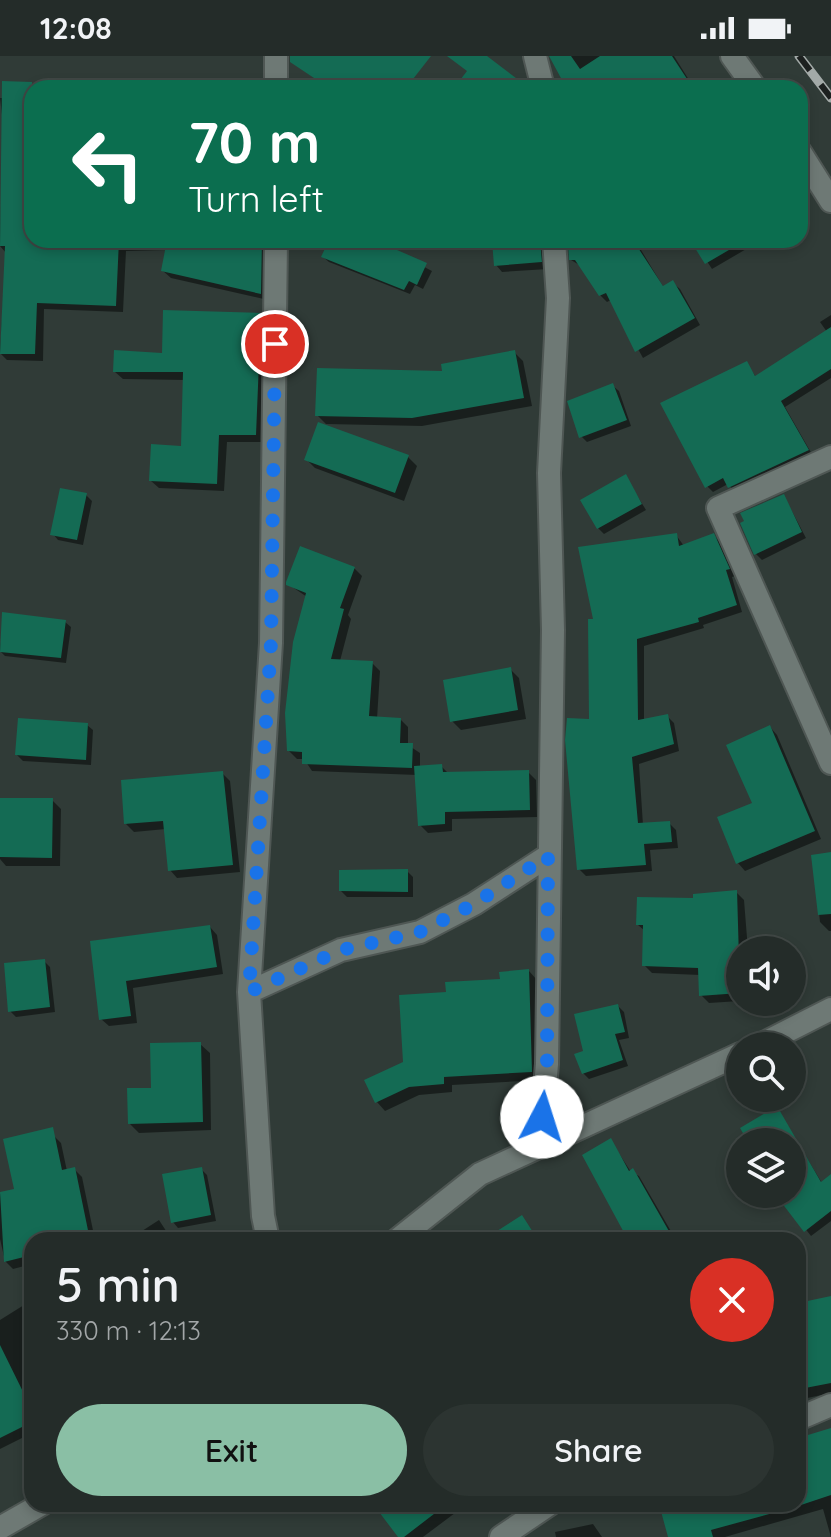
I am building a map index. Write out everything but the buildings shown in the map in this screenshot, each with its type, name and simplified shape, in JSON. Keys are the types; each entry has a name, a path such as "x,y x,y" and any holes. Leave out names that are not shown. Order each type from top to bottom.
{"street":[{"path":"276,56 276,80"},
{"path":"535,56 541,80"},
{"path":"732,56 749,80"},
{"path":"808,165 831,201"},
{"path":"266,1232 249,992 271,643 276,248"},
{"path":"540,1144 547,1064 553,630 549,473 558,298 555,248"},
{"path":"831,457 718,508 831,763"},
{"path":"249,992 341,950 420,932 474,904 548,856"},
{"path":"790,1032 829,1015"},
{"path":"407,1232 480,1174 726,1060"},
{"path":"806,1416 831,1405"},
{"path":"0,1528 28,1512"},
{"path":"501,1537 538,1512"}],"railway":[{"path":"799,56 831,98"}],"route":[{"path":"275,344 271,643 249,992 341,950 420,932 474,904 548,856 547,1064 542,1117"}]}
